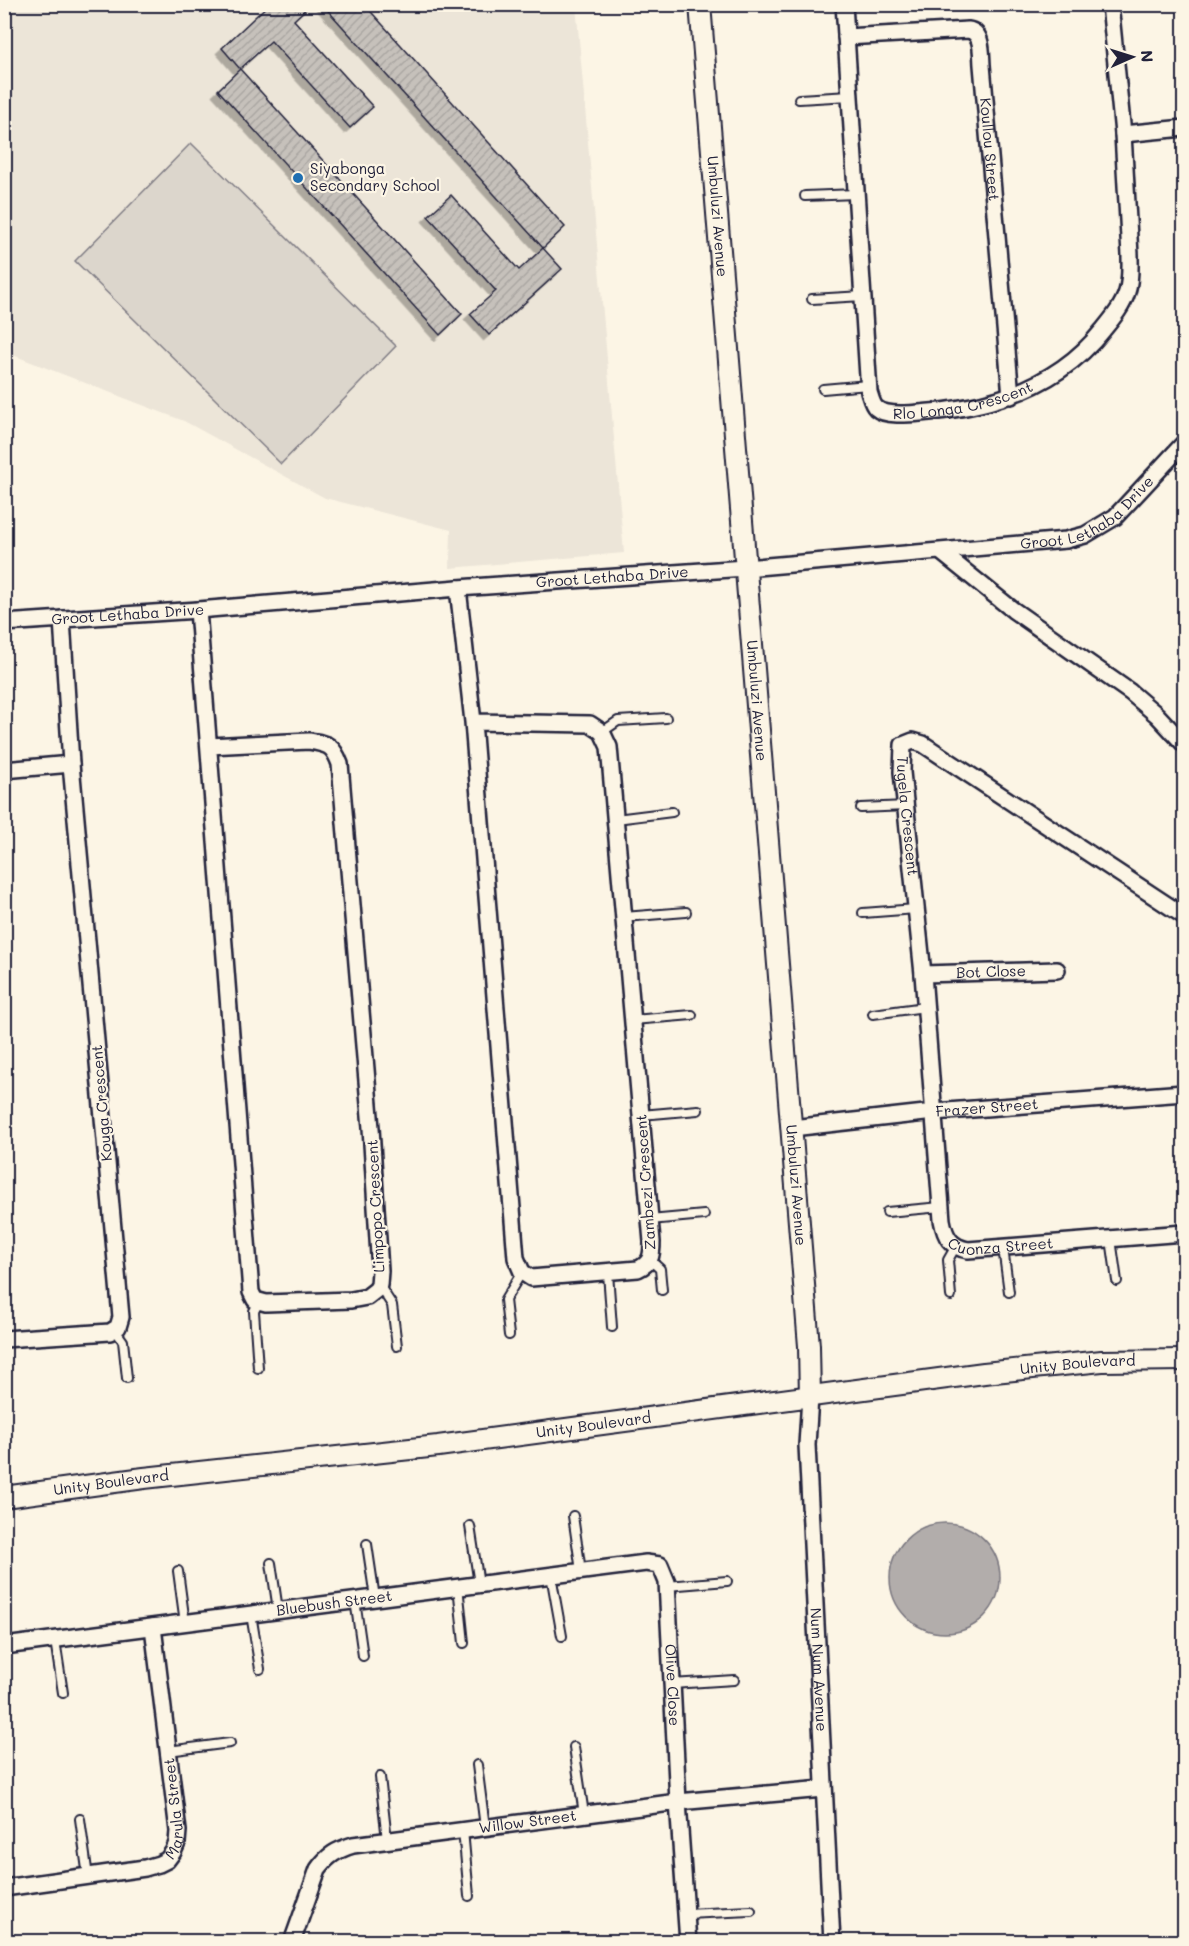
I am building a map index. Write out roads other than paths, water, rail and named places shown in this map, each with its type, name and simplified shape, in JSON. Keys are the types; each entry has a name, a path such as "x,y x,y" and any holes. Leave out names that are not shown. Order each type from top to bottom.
{"street":[{"name":"Umbuluzi Avenue","path":"700,4 792,1128 809,1346 810,1397"},
{"name":"Rlo Longa Crescent","path":"843,4 868,385 872,404 878,410 908,414 943,411 1011,396 1050,378 1080,355 1113,318 1127,293 1130,255 1123,134 1110,4"},
{"name":"Koullou Street","path":"846,37 968,30 974,31 980,40 1011,396"},
{"path":"1123,134 1185,128"},
{"name":"Groot Lethaba Drive","path":"4,623 745,568 1052,542 1086,535 1114,517 1185,443"},
{"path":"941,552 1013,610 1130,692 1157,715 1185,744"},
{"path":"458,588 473,722 514,1248 522,1272"},
{"path":"198,610 251,1292 255,1300 259,1302"},
{"name":"Kouga Crescent","path":"62,620 71,764 121,1317 115,1330"},
{"path":"473,722 579,723 590,724 602,732"},
{"name":"Zambezi Crescent","path":"522,1272 531,1278 608,1273 638,1269 650,1260 652,1242 616,819 609,747 602,732"},
{"name":"Limpopo Crescent","path":"209,746 309,741 331,747 340,764 371,1128 379,1285 367,1297 358,1299 259,1302"},
{"name":"Tugela Crescent","path":"934,1112 923,974 902,772 902,749 906,743 918,742 1185,916"},
{"path":"4,770 71,764"},
{"name":"Bot Close","path":"923,974 1057,970"},
{"name":"Frazer Street","path":"792,1128 934,1112 1185,1093"},
{"name":"Cuonza Street","path":"934,1112 944,1231 949,1242 956,1246 968,1250 1185,1233"},
{"path":"4,1339 94,1334 115,1330"},
{"name":"Unity Boulevard","path":"4,1497 144,1478 438,1446 984,1373 1101,1361 1185,1360"},
{"name":"Num Num Avenue","path":"810,1397 807,1454 832,1941"},
{"name":"Bluebush Street","path":"4,1647 646,1563 662,1568"},
{"name":"Olive Close","path":"662,1568 667,1586 686,1941"},
{"name":"Marula Street","path":"4,1888 145,1868 168,1860 173,1852 177,1843 178,1831 153,1627"},
{"name":"Willow Street","path":"294,1941 318,1869 336,1850 365,1842 584,1814 823,1789"}],"lane":[{"path":"799,99 850,96"},
{"path":"806,196 856,194"},
{"path":"812,299 863,296"},
{"path":"823,389 868,385"},
{"path":"602,732 618,721 666,718"},
{"path":"861,808 906,806"},
{"path":"616,819 672,812"},
{"path":"863,913 916,909"},
{"path":"624,917 686,912"},
{"path":"873,1014 925,1007"},
{"path":"633,1020 692,1015"},
{"path":"641,1115 698,1110"},
{"path":"887,1212 941,1207"},
{"path":"650,1220 704,1215"},
{"path":"1111,1239 1117,1281"},
{"path":"951,1296 948,1260 956,1246"},
{"path":"1003,1248 1009,1292"},
{"path":"650,1260 660,1269 662,1290"},
{"path":"509,1335 505,1300 522,1272"},
{"path":"608,1273 612,1327"},
{"path":"379,1285 392,1305 397,1346"},
{"path":"258,1368 254,1311 259,1302"},
{"path":"115,1330 123,1341 127,1378"},
{"path":"573,1516 581,1571"},
{"path":"470,1526 479,1584"},
{"path":"367,1544 375,1598"},
{"path":"271,1563 278,1610"},
{"path":"178,1571 185,1623"},
{"path":"551,1575 562,1636"},
{"path":"667,1586 727,1581"},
{"path":"458,1586 464,1643"},
{"path":"355,1600 363,1656"},
{"path":"251,1614 260,1669"},
{"path":"55,1640 63,1693"},
{"path":"672,1684 734,1680"},
{"path":"168,1750 230,1743"},
{"path":"574,1747 584,1814"},
{"path":"477,1765 485,1827"},
{"path":"380,1777 387,1840"},
{"path":"81,1819 88,1877"},
{"path":"463,1830 469,1896"},
{"path":"686,1914 751,1911"}],"place":[{"name":"Siyabonga Secondary School","path":"298,178"}]}
